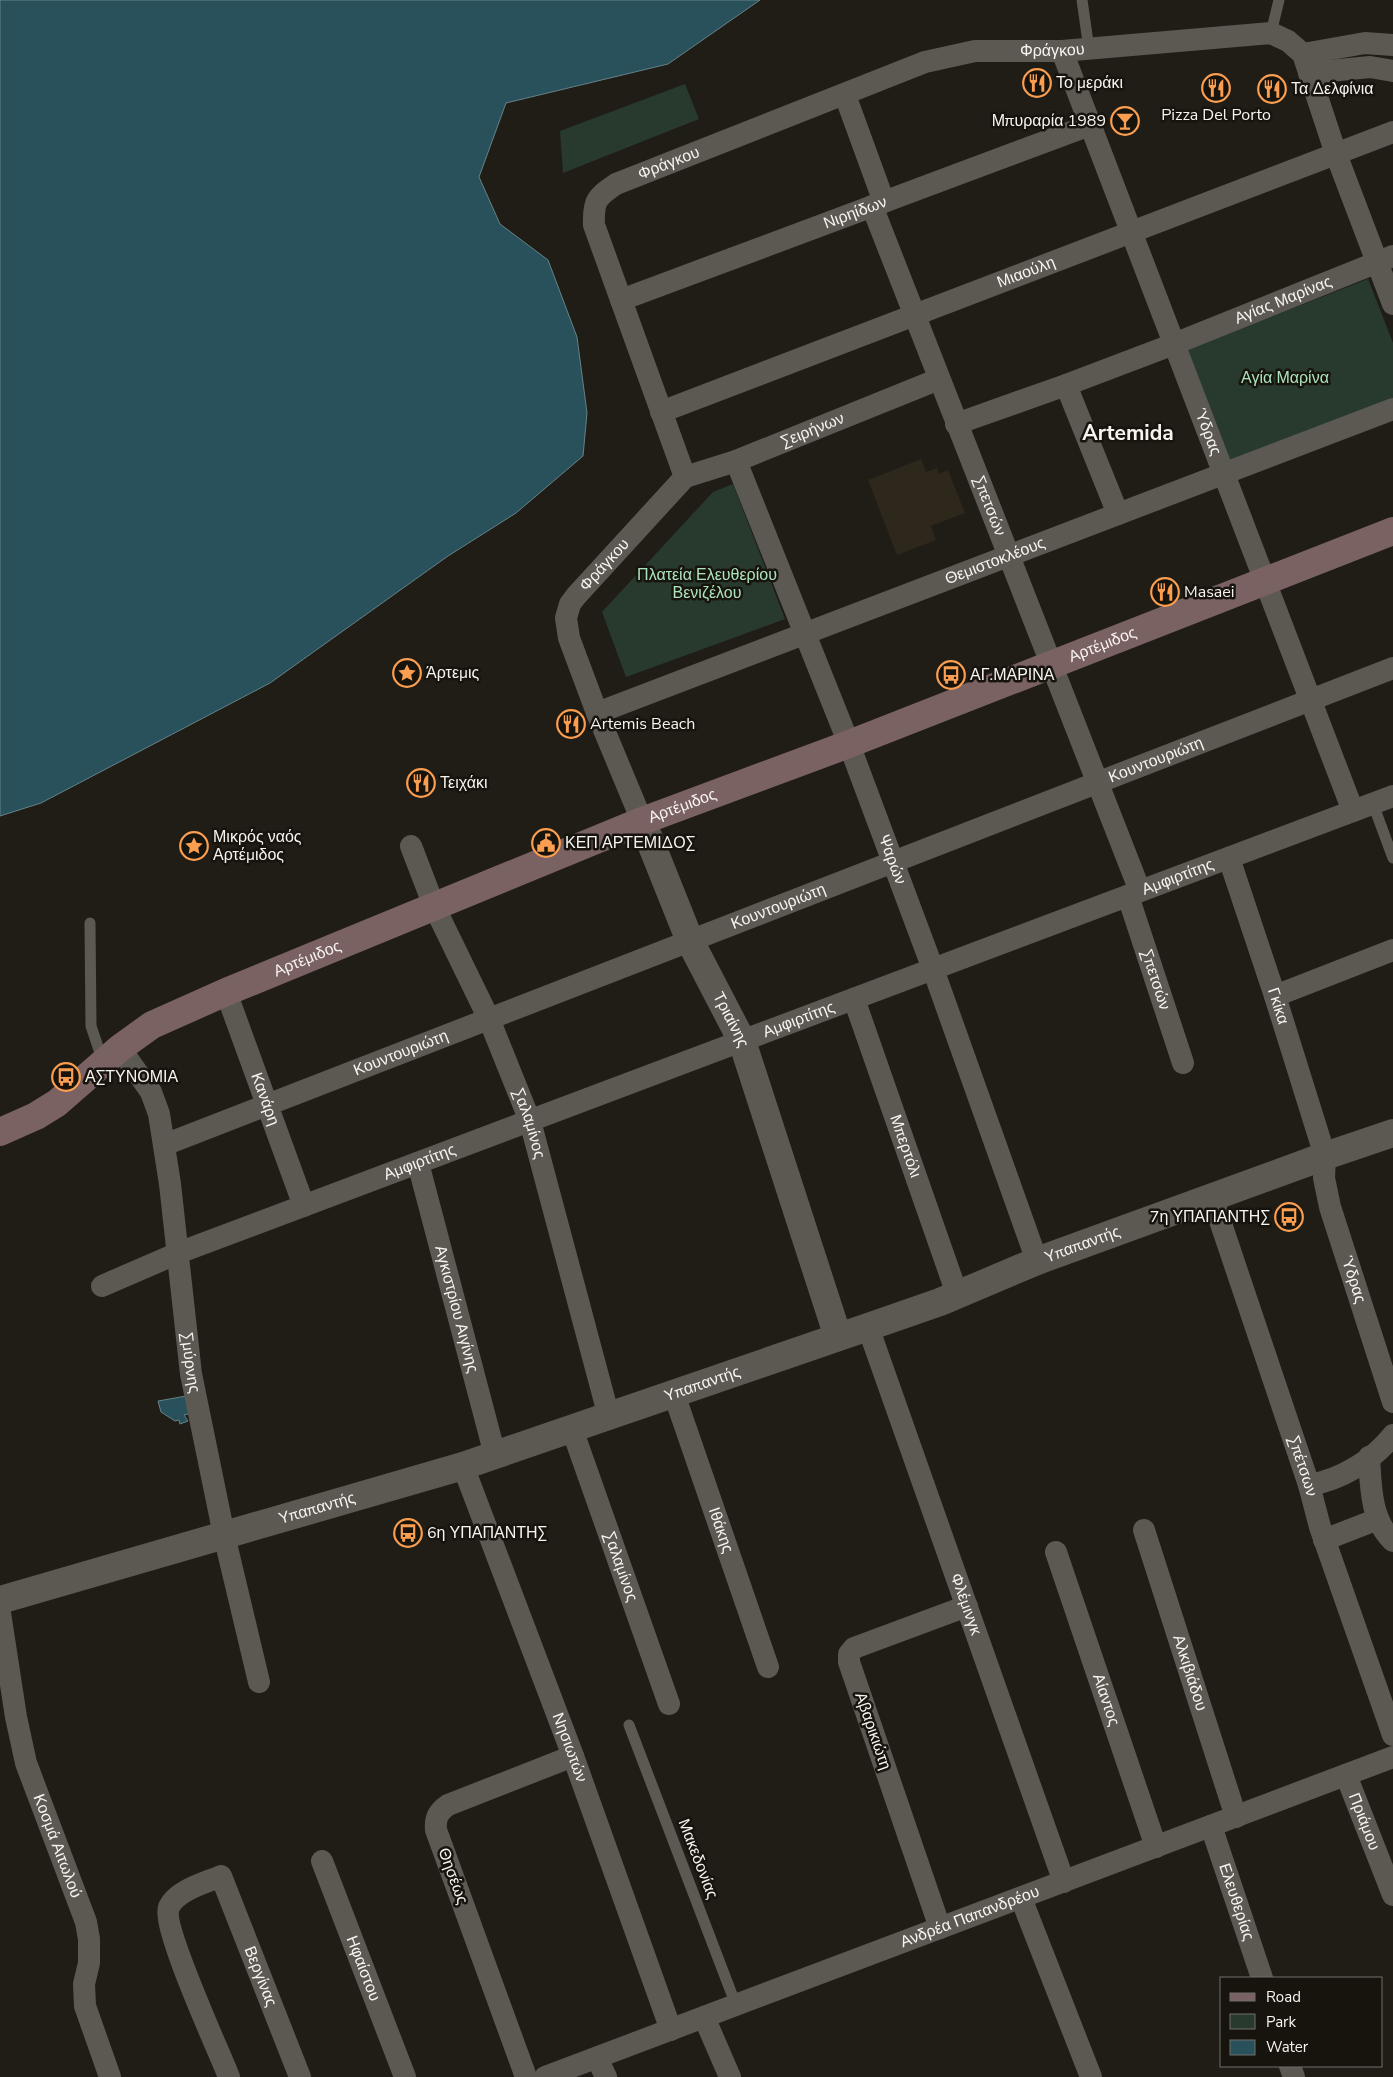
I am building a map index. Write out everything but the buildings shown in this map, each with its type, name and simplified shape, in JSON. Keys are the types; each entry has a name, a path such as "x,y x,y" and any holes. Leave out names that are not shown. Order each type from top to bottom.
{"main road":[{"name":"Αρτέμιδος","path":"0,1132 36,1116 57,1102 111,1055 152,1025 226,992 642,821 1051,666 1264,580 1393,531"}],"street":[{"name":"Φράγκου","path":"597,713 566,629 566,618 570,604 685,477 594,225 593,207 602,194 616,184 925,62 975,51 1062,51 1271,33"},
{"path":"1271,33 1288,41 1306,63 1336,154 1385,260 1393,304"},
{"path":"1306,63 1365,43 1393,46"},
{"name":"Ύδρας","path":"1062,51 1352,811"},
{"path":"1306,63 1370,67 1393,71"},
{"name":"Σπετσών","path":"845,95 914,315 1097,783 1134,894 1183,1063"},
{"name":"Νιρηίδων","path":"620,300 1090,125"},
{"name":"Μιαούλη","path":"661,412 1393,132"},
{"name":"Αγίας Μαρίνας","path":"956,424 1174,344 1385,260"},
{"name":"Σειρήνων","path":"685,477 736,461 939,379"},
{"path":"1066,385 1118,514"},
{"name":"Θεμιστοκλέους","path":"597,713 1393,409"},
{"name":"Ψαρών","path":"736,461 849,744 933,969 1038,1261"},
{"name":"Κουντουριώτη","path":"164,1145 1393,668"},
{"name":"Τριαίνης","path":"597,713 690,941 742,1041 838,1337"},
{"name":"Αμφιρτίτης","path":"102,1286 178,1253 1383,800"},
{"name":"Σαλαμίνος","path":"411,846 434,906 489,1019 530,1121 609,1417"},
{"name":"Γκίκα","path":"1229,858 1275,996 1324,1156"},
{"path":"1275,996 1393,950"},
{"name":"Κανάρη","path":"226,992 304,1206"},
{"name":"Μπερτόλι","path":"854,999 957,1294"},
{"name":"Σμύρνης","path":"111,1055 151,1092 159,1114 178,1253 191,1374 224,1535 259,1682"},
{"name":"Υπαπαντής","path":"0,1600 463,1466 868,1328 1038,1261 1324,1156 1393,1133"},
{"name":"Ύδρας","path":"1324,1156 1324,1178 1330,1207 1393,1402"},
{"name":"Αγκιστρίου Αιγίνης","path":"418,1163 495,1455"},
{"name":"Σπέτσων","path":"1212,1197 1309,1485 1324,1540 1393,1735"},
{"name":"Φλέμινγκ","path":"868,1328 1064,1882"},
{"name":"Ιθάκης","path":"674,1394 768,1667"},
{"name":"Σαλαμίνος","path":"572,1429 669,1704"},
{"path":"1309,1485 1340,1477 1386,1444 1393,1434"},
{"path":"1369,1457 1372,1498 1378,1518 1393,1541"},
{"name":"Νησιωτών","path":"463,1466 573,1756 672,2030"},
{"path":"1324,1540 1378,1518"},
{"name":"Αλκιβιάδου","path":"1144,1530 1236,1817"},
{"name":"Αίαντος","path":"1056,1552 1156,1847"},
{"name":"Αβαρικιώτη","path":"940,1928 849,1662 849,1654 854,1648 967,1606"},
{"name":"Κοσμά Αιτωλού","path":"0,1613 8,1720 86,1922 89,1940 89,1962 84,1984 85,2006 110,2077"},
{"name":"Θησέως","path":"526,2077 436,1830 435,1822 437,1815 448,1805 573,1756"},
{"name":"Ανδρέα Παπανδρέου","path":"556,2075 601,2067 672,2030 704,2017 1393,1757"},
{"name":"Πριάμου","path":"1346,1775 1393,1895"},
{"name":"Ελευθερίας","path":"1211,1826 1262,1977"},
{"name":"Ηφαίστου","path":"322,1861 405,2077"},
{"name":"Βεργίνας","path":"229,2077 183,1965 167,1917 169,1908 186,1891 221,1876 300,2077"},
{"path":"1021,1898 1091,2077"},
{"path":"704,2017 730,2077"}],"lane":[{"path":"1082,0 1089,49"},
{"path":"1271,33 1279,0"},
{"path":"1383,800 1393,858"},
{"path":"90,923 91,1026 111,1055"},
{"name":"Μακεδονίας","path":"629,1725 736,2005"}],"shaded area":[{"path":"921,459 926,472 937,468 939,474 948,470 965,513 931,526 936,540 897,555 868,480"}],"green space":[{"path":"685,84 699,119 563,173 560,131"},
{"name":"Αγία Μαρίνα","path":"1368,279 1393,343 1393,403 1224,469 1179,353"},
{"name":"Πλατεία Ελευθερίου Βενιζέλου","path":"733,484 785,619 626,677 602,612 713,492"}],"water":[{"path":"0,0 760,0 668,64 506,103 479,177 500,224 548,260 577,337 587,413 583,456 516,513 448,556 270,683 41,803 0,816"},
{"path":"192,1395 193,1413 184,1415 188,1421 180,1424 179,1420 175,1421 161,1412 158,1401"}],"place":[{"name":"Το μεράκι","path":"1037,83"},
{"name":"Pizza Del Porto","path":"1216,88"},
{"name":"Τα Δελφίνια","path":"1272,89"},
{"name":"Μπυραρία 1989","path":"1125,121"},
{"name":"Masaei","path":"1165,592"},
{"name":"Άρτεμις","path":"407,673"},
{"name":"ΑΓ.ΜΑΡΙΝΑ","path":"951,675"},
{"name":"Artemis Beach","path":"571,724"},
{"name":"Τειχάκι","path":"421,783"},
{"name":"ΚΕΠ ΑΡΤΕΜΙΔΟΣ","path":"546,843"},
{"name":"Μικρός ναός Αρτέμιδος","path":"194,846"},
{"name":"ΑΣΤΥΝΟΜΙΑ","path":"66,1077"},
{"name":"7η ΥΠΑΠΑΝΤΗΣ","path":"1289,1217"},
{"name":"6η ΥΠΑΠΑΝΤΗΣ","path":"408,1533"}],"district":[{"name":"Artemida","path":"1128,433"}]}
